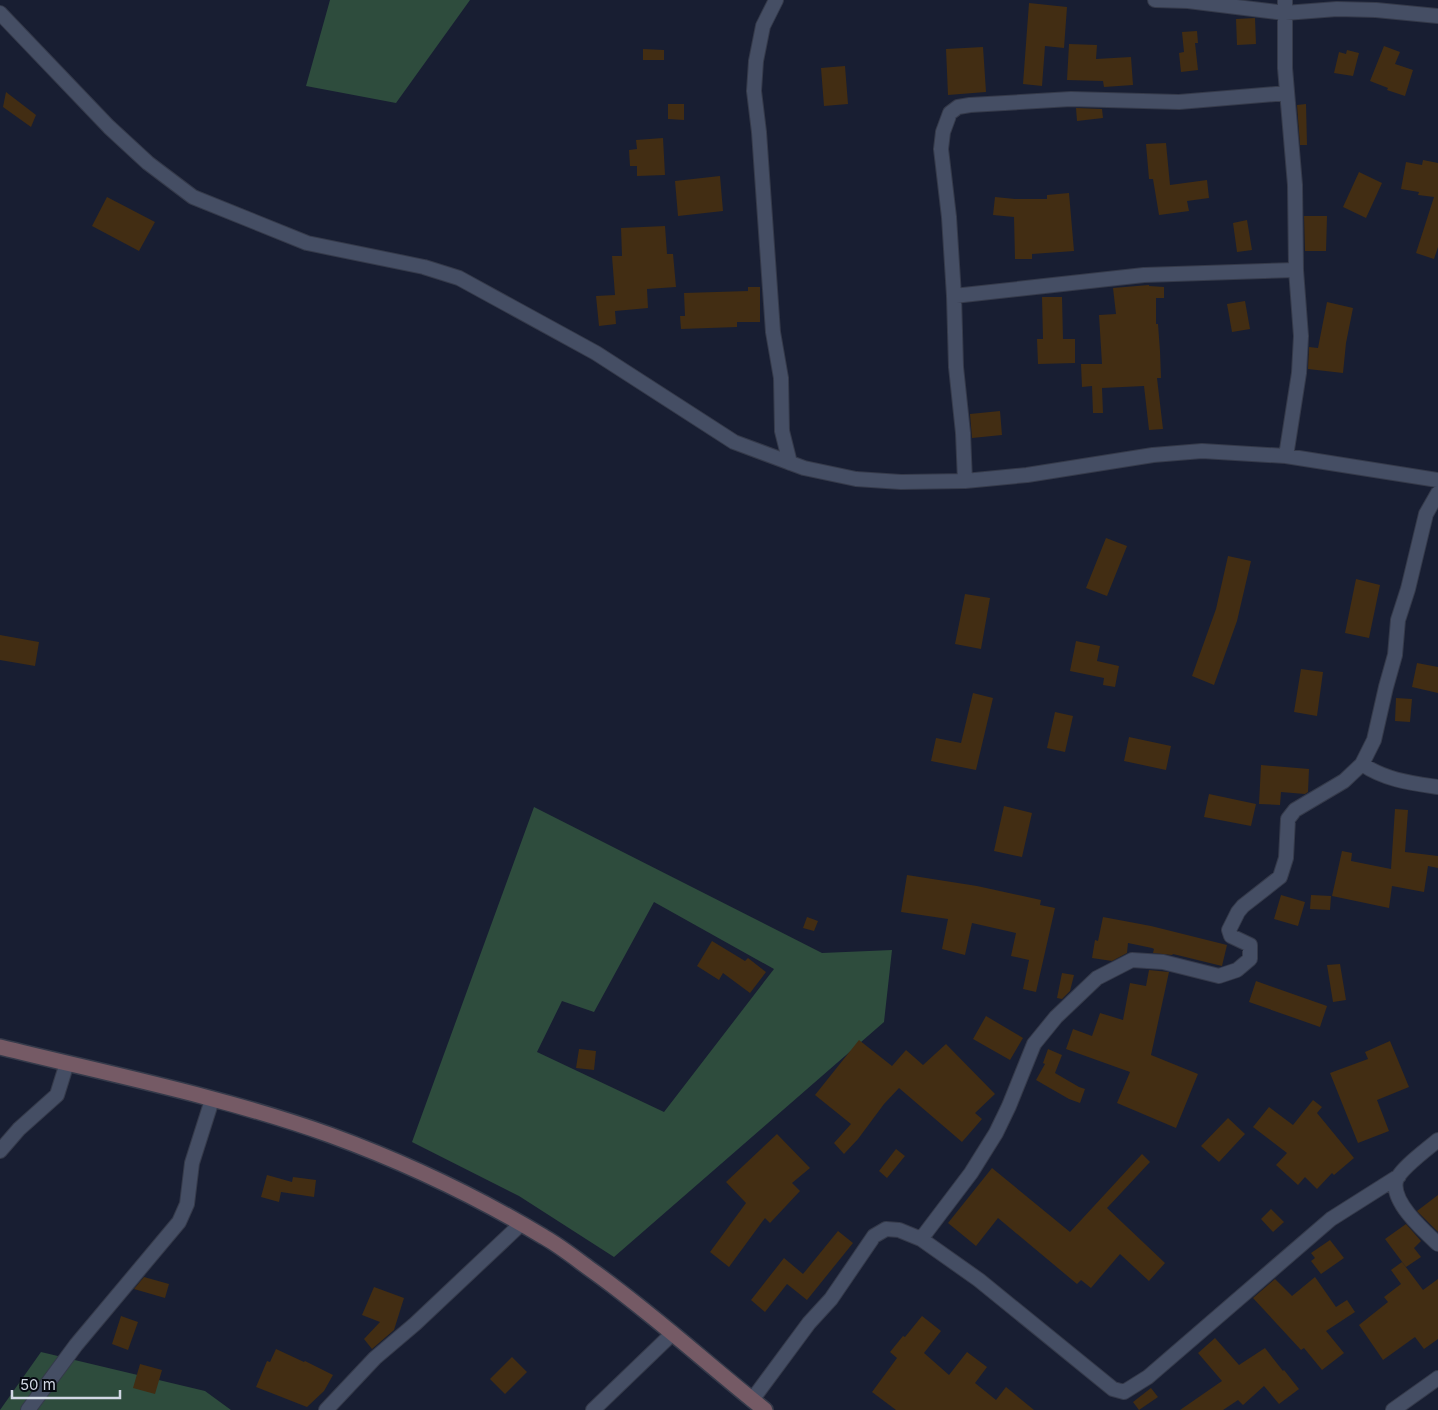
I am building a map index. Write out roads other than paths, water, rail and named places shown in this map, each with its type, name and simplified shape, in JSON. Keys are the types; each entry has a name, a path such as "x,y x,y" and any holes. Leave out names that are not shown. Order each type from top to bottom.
{"main road":[{"path":"0,1047 212,1100 329,1135 403,1165 505,1214 546,1238 624,1294 765,1410"}],"street":[{"path":"776,0 764,26 756,61 754,91 759,132 772,332 781,378 782,431 790,463"},
{"path":"1155,0 1376,10 1438,16"},
{"path":"1285,6 1285,68 1295,185 1296,270 1301,336 1299,373 1286,456"},
{"path":"0,12 109,127 148,163 193,197 307,243 424,267 459,278 596,353 734,442 804,468 856,479 901,482 965,481 1026,476 1153,455 1202,451 1286,456 1438,480"},
{"path":"965,481 963,433 956,367 949,217 941,149 943,132 950,113 958,107 970,105 1071,99 1179,102 1287,93"},
{"path":"954,296 1144,275 1296,270"},
{"path":"921,1239 971,1173 986,1149 1009,1106 1034,1044 1056,1017 1097,978 1132,960 1163,962 1219,976 1237,970 1250,959 1250,945 1231,936 1229,930 1243,906 1280,877 1286,858 1288,819 1295,810 1344,780 1362,764 1374,740 1395,655 1398,620 1408,589 1422,527 1426,514 1438,493"},
{"path":"1362,764 1374,773 1388,778 1438,787"},
{"path":"0,1151 19,1129 57,1095 67,1063"},
{"path":"28,1410 76,1345 179,1222 187,1204 192,1163 212,1100"},
{"path":"752,1400 809,1323 831,1299 874,1236 886,1229 899,1230 921,1239 979,1280 1113,1389 1124,1392 1148,1377 1331,1219 1399,1176 1438,1140"},
{"path":"1399,1176 1396,1179 1396,1186 1400,1200 1410,1216 1438,1244"},
{"path":"326,1410 375,1358 415,1324 521,1224"},
{"path":"593,1410 673,1333"},
{"path":"1393,1410 1436,1384"}]}
